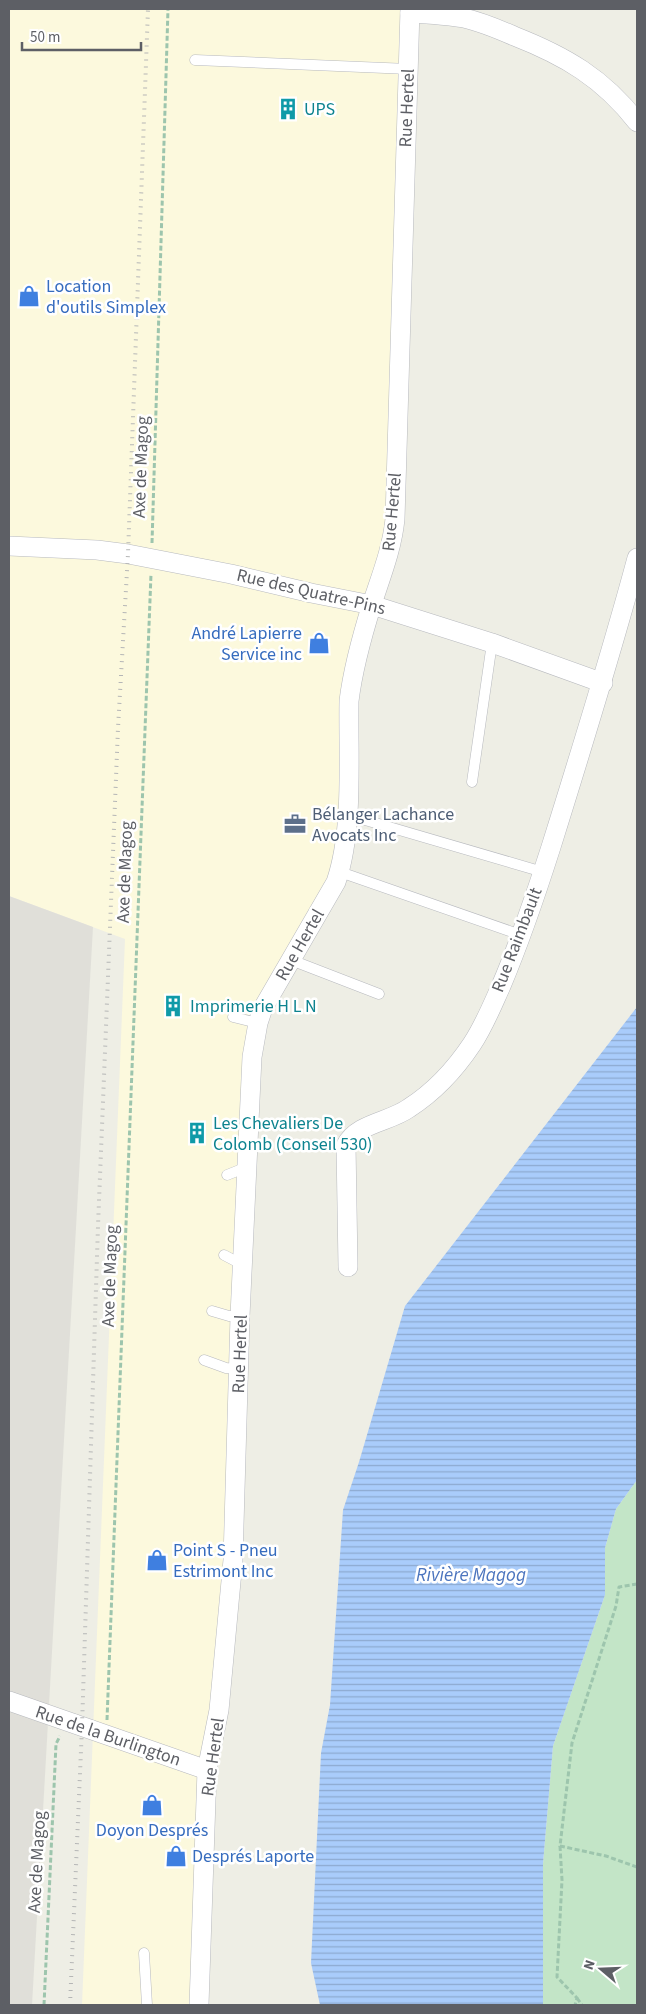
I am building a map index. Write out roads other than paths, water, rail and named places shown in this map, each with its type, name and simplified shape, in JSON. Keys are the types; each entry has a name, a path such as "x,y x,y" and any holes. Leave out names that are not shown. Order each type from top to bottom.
{"street":[{"name":"Rue Hertel","path":"199,2005 207,1770 220,1710 233,1560 240,1316 244,1265 246,1167 252,1058 258,1023 263,1008 340,872 348,815 349,701 358,651 389,556 395,520 410,11"},
{"path":"410,11 447,16 488,25 568,59 590,74 623,103 637,122"},
{"name":"Rue des Quatre-Pins","path":"9,546 97,550 151,558 231,574 326,597 372,605 492,643 602,683"},
{"name":"Rue Raimbault","path":"348,1266 346,1145 350,1137 357,1131 396,1117 425,1097 439,1084 471,1045 483,1026 521,935 543,872 602,683 637,558"},
{"name":"Rue de la Burlington","path":"9,1701 207,1770"}],"lane":[{"path":"196,60 409,69"},
{"path":"472,782 492,643"},
{"path":"348,815 543,872"},
{"path":"340,872 521,935"},
{"path":"291,960 379,994"},
{"path":"233,1017 258,1023"},
{"path":"227,1174 246,1167"},
{"path":"224,1255 244,1265"},
{"path":"212,1311 229,1316 240,1316"},
{"path":"204,1360 226,1368 239,1369"},
{"path":"144,1953 148,2005"}],"water":[{"name":"Rivière Magog","path":"637,1007 637,1480 616,1509 605,1548 605,1595 553,1746 543,1864 543,2005 320,2005 311,1963 321,1753 330,1705 343,1510 405,1306"}],"railway":[{"path":"70,2005 82,1727 98,1226 118,728 128,554 148,9"}],"place":[{"name":"UPS","path":"288,109"},
{"name":"Location d'outils Simplex","path":"29,296"},
{"name":"André Lapierre Service inc","path":"319,643"},
{"name":"Bélanger Lachance Avocats Inc","path":"295,824"},
{"name":"Imprimerie H L N","path":"173,1006"},
{"name":"Les Chevaliers De Colomb (Conseil 530)","path":"197,1133"},
{"name":"Point S - Pneu Estrimont Inc","path":"157,1560"},
{"name":"Doyon Després","path":"152,1805"},
{"name":"Després Laporte","path":"176,1856"}]}
